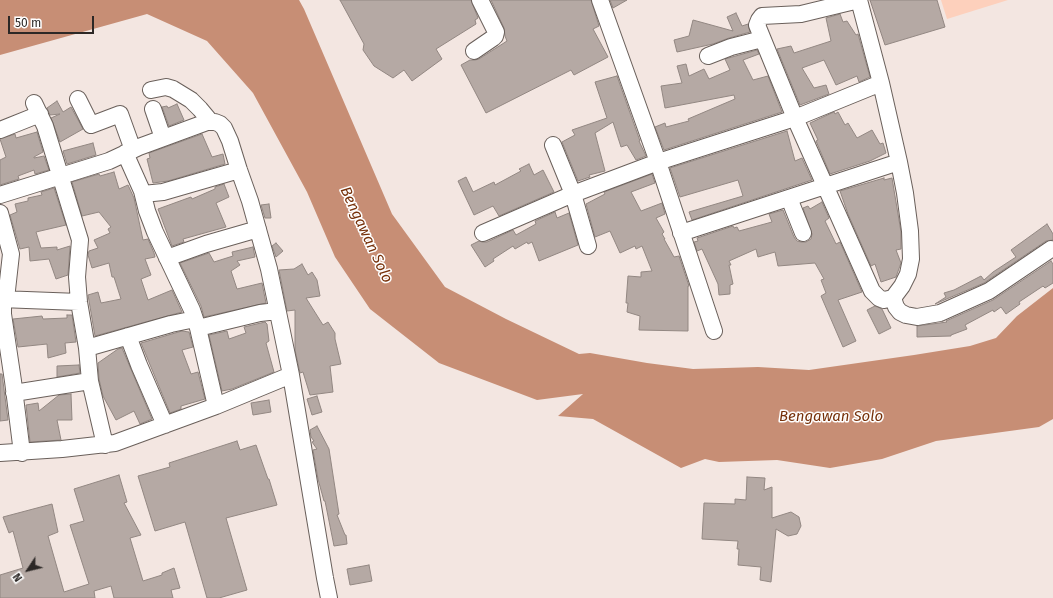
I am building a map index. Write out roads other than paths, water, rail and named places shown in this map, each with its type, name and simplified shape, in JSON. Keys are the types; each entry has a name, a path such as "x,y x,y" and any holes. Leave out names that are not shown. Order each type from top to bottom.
{"street":[{"path":"474,51 493,38 496,32 480,0"},
{"path":"600,0 658,162 714,331"},
{"path":"859,0 881,83 899,162 910,231 911,259 908,274 902,286 893,298 884,300 879,298 872,291 795,118 762,38 757,25 762,16 801,14 859,0"},
{"path":"708,56 731,47 762,38"},
{"path":"483,233 573,194 658,162 795,118 881,83"},
{"path":"151,90 166,87 173,89 191,100 210,121 220,124 227,133 230,141 250,201 269,269 291,375 325,578 330,598"},
{"path":"78,99 91,125 120,114 129,151 150,220 186,296 197,324 216,406"},
{"path":"0,130 37,109 45,126 80,240 78,278 79,302 87,348 90,381 105,445"},
{"path":"153,109 163,138"},
{"path":"0,195 109,161 129,151 210,121"},
{"path":"553,145 573,194 588,246"},
{"path":"681,234 899,162"},
{"path":"143,194 155,194 169,191 239,170"},
{"path":"789,198 803,233"},
{"path":"0,213 5,254 7,290 2,300 3,314 22,453"},
{"path":"167,258 206,244 258,229"},
{"path":"893,298 896,307 900,312 906,315 917,316 940,313 989,291 1051,249"},
{"path":"2,300 79,302"},
{"path":"87,348 171,324 197,324 278,311"},
{"path":"128,336 165,425"},
{"path":"0,453 22,453 116,443 216,406 291,375"},
{"path":"14,393 90,381"}],"water":[{"name":"Bengawan Solo","path":"0,0 299,0 392,214 445,287 506,319 579,354 590,353 693,369 758,367 809,370 970,346 996,338 1017,316 1053,288 1053,419 1039,427 936,441 882,459 830,468 777,460 719,462 705,459 681,468 593,419 558,416 583,394 537,400 439,363 370,309 335,257 307,192 253,93 207,41 147,14 0,55"}]}
